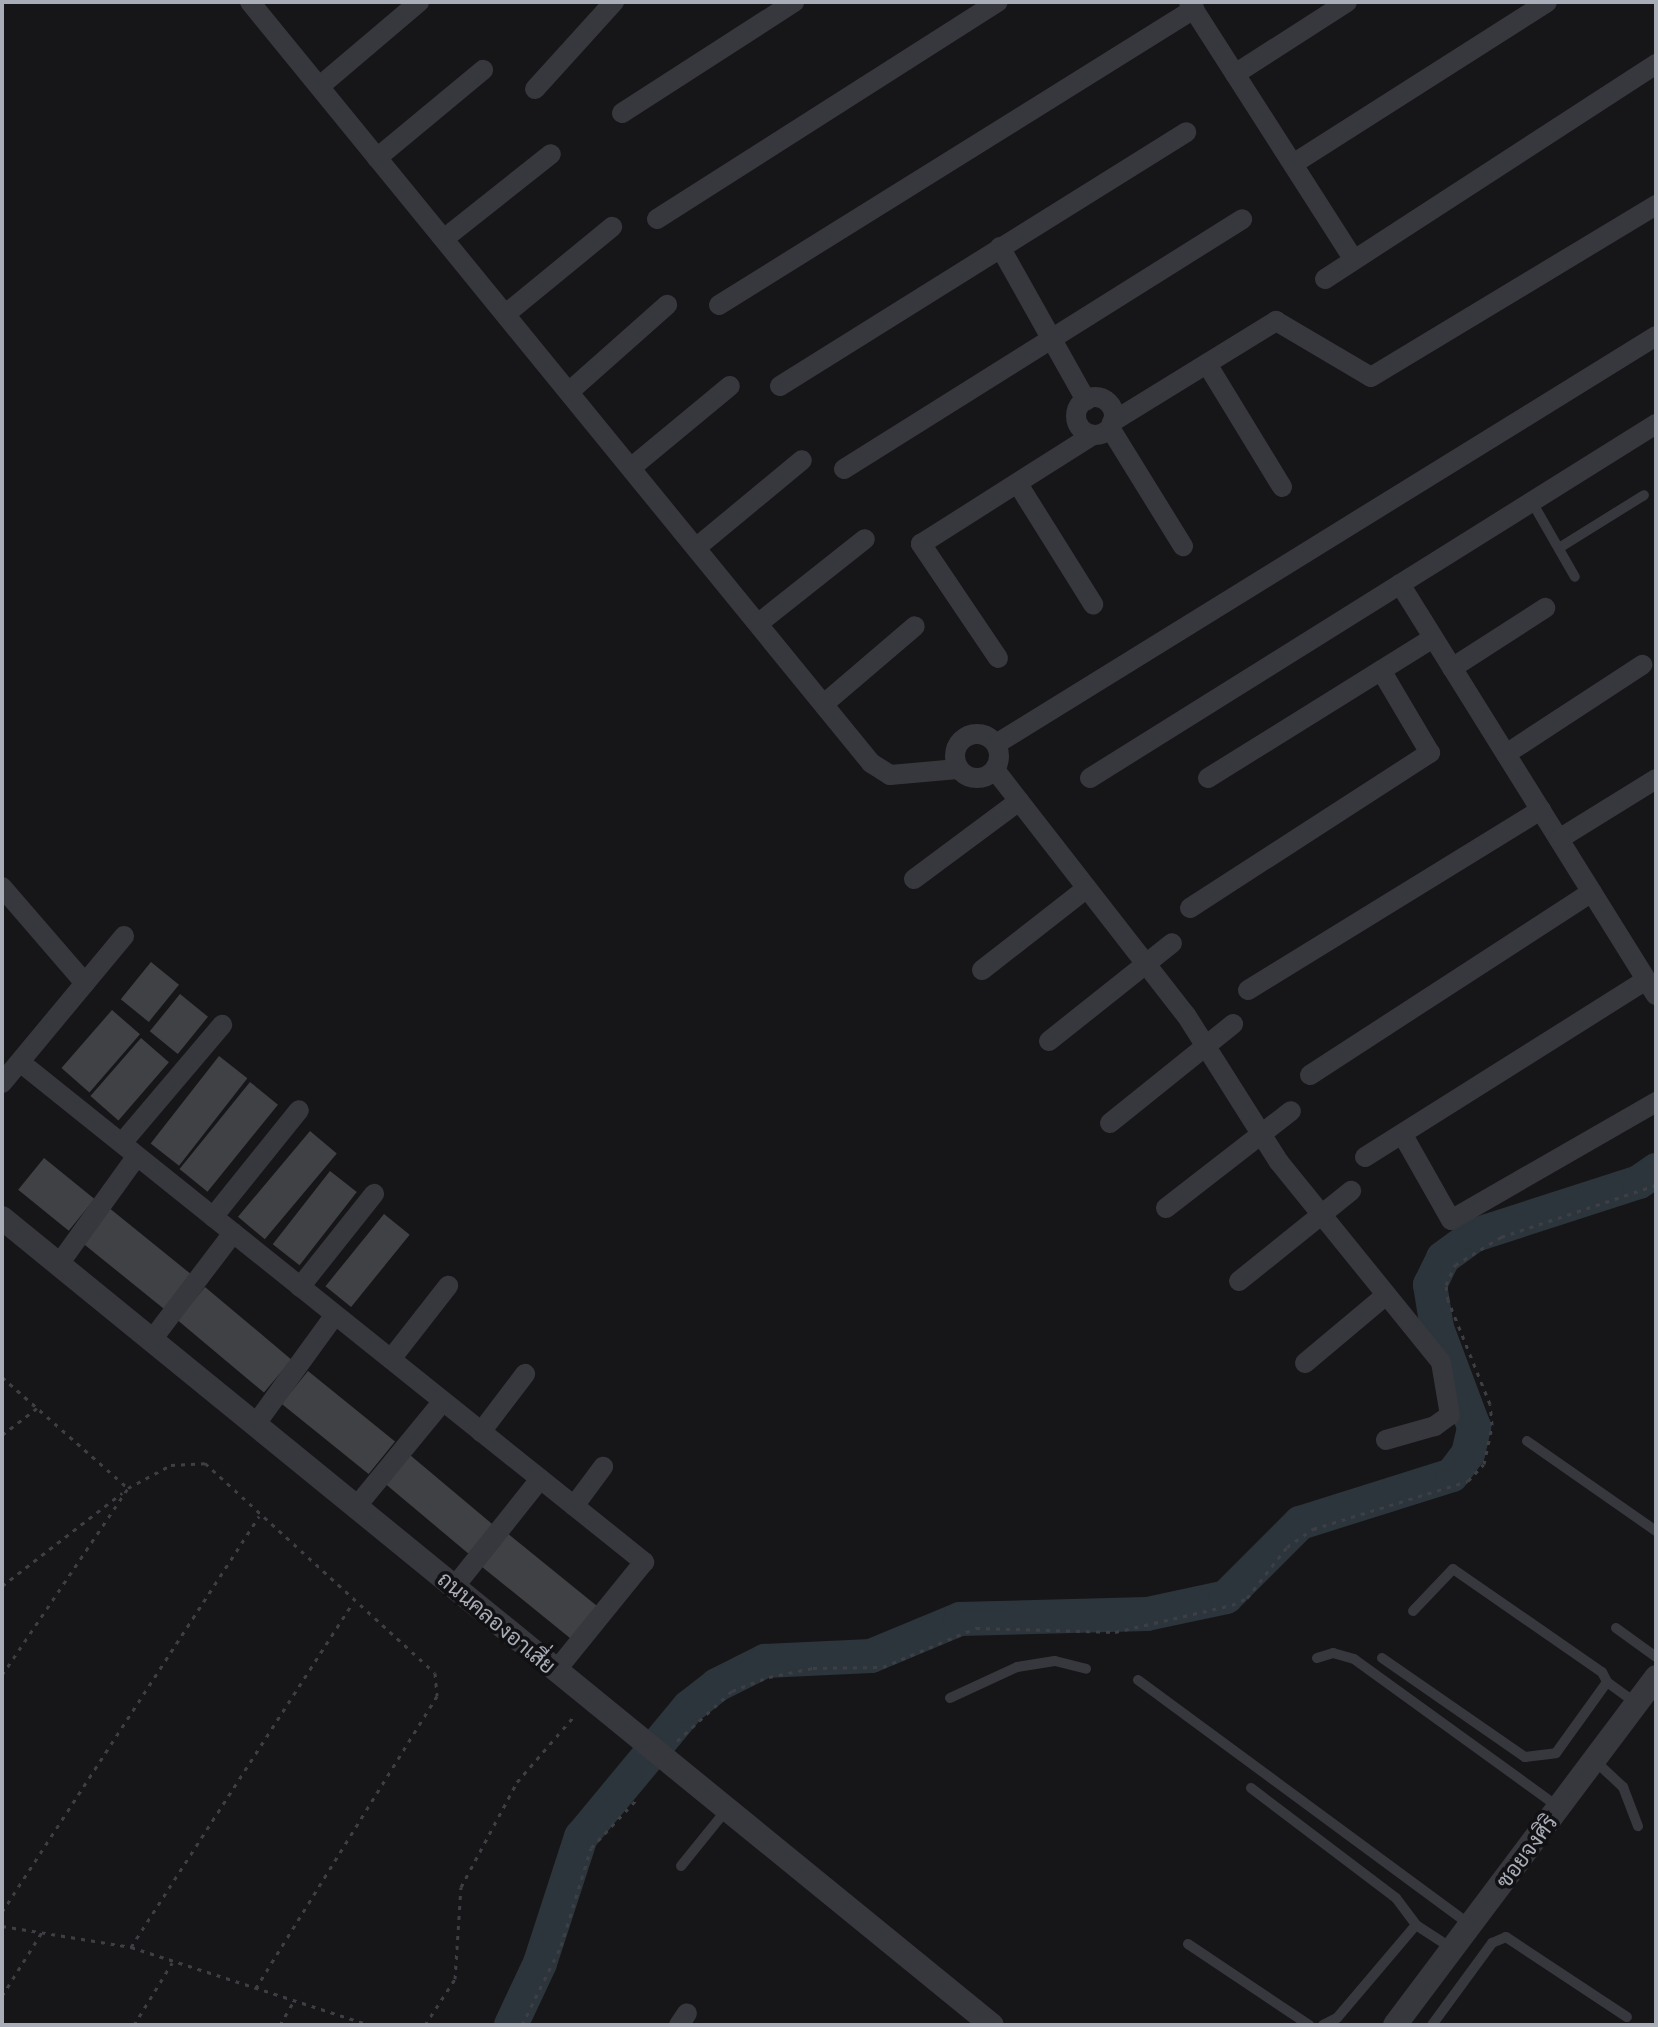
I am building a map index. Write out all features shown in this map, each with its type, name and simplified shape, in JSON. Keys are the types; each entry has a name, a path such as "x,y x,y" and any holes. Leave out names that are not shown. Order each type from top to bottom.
{"street":[{"path":"320,86 419,2"},
{"path":"535,89 614,2"},
{"path":"622,113 794,2"},
{"path":"657,219 998,2"},
{"path":"1235,74 1347,2"},
{"path":"1293,164 1547,2"},
{"path":"251,3 507,313 871,763 890,775 958,769 978,779 995,770"},
{"path":"719,305 1192,6 1354,260"},
{"path":"1325,279 1656,64"},
{"path":"377,158 483,70"},
{"path":"780,386 1186,132"},
{"path":"445,238 551,154"},
{"path":"998,658 921,544 1276,321 1371,377 1656,205"},
{"path":"844,469 1054,342 1242,219"},
{"path":"507,313 612,227"},
{"path":"1000,247 1086,400"},
{"path":"570,391 667,305"},
{"path":"996,744 1656,336"},
{"path":"1207,364 1282,487"},
{"path":"632,467 730,386"},
{"path":"1086,400 1109,404 1105,429"},
{"path":"1086,400 1076,420 1105,429 1183,546"},
{"path":"1090,778 1656,424"},
{"path":"697,547 802,460"},
{"path":"1018,484 1093,604"},
{"path":"759,623 865,539"},
{"path":"1365,1157 1404,1137 1653,988 1400,584"},
{"path":"1452,668 1545,608"},
{"path":"825,703 915,626"},
{"path":"1208,778 1433,638"},
{"path":"1506,754 1642,665"},
{"path":"1190,908 1430,753 1381,670"},
{"path":"958,769 955,752 967,736 978,733 996,744"},
{"path":"996,744 995,770 1146,964 1320,1216 1441,1362 1453,1403 1444,1421 1386,1440"},
{"path":"1559,839 1656,779"},
{"path":"914,879 1019,801"},
{"path":"1248,990 1541,810"},
{"path":"2,887 85,983"},
{"path":"982,970 1087,888"},
{"path":"1310,1075 1592,892"},
{"path":"2,1083 124,936"},
{"path":"1049,1041 1172,943"},
{"path":"1110,1123 1233,1024"},
{"path":"59,1264 130,1150 222,1025"},
{"path":"20,1062 644,1562 555,1672"},
{"path":"1404,1137 1451,1220 1656,1102"},
{"path":"213,1217 299,1110"},
{"path":"1166,1208 1291,1111"},
{"path":"1239,1281 1351,1191"},
{"path":"300,1287 374,1194"},
{"name":"ถนนคลองอาเสี่ย","path":"2,1218 455,1586 555,1672 638,1738 672,1753 730,1807 992,2025"},
{"path":"151,1341 233,1233"},
{"path":"391,1359 448,1286"},
{"path":"1305,1363 1386,1295"},
{"path":"255,1425 335,1315"},
{"path":"481,1432 525,1374"},
{"path":"356,1507 443,1401"},
{"path":"574,1506 603,1467"},
{"path":"455,1586 540,1479"},
{"name":"ซอยจงศิริ","path":"1395,2025 1656,1677"}],"lane":[{"path":"1559,548 1644,495"},
{"path":"1532,502 1575,577"},
{"path":"1527,1441 1656,1531"},
{"path":"1413,1611 1453,1569 1602,1672 1607,1682 1637,1703"},
{"path":"1616,1628 1656,1657"},
{"path":"1317,1658 1333,1653 1354,1659 1559,1807"},
{"path":"1382,1658 1518,1755 1536,1759 1556,1753 1607,1682"},
{"path":"950,1698 1017,1667 1064,1661 1086,1669"},
{"path":"1138,1680 1471,1926"},
{"path":"1594,1760 1623,1787 1638,1826"},
{"path":"1251,1788 1396,1898 1416,1925 1454,1949"},
{"path":"681,1866 730,1807"},
{"path":"1323,2025 1337,2018 1416,1925"},
{"path":"1432,2025 1492,1943 1506,1937 1627,2017"},
{"path":"1188,1944 1309,2025"}],"path":[{"path":"672,1753 732,1691 769,1677 813,1668 883,1667 976,1628 1115,1632 1232,1605 1247,1598 1287,1547 1313,1529 1468,1481 1484,1464 1492,1425 1490,1404 1448,1300 1446,1285 1455,1265 1501,1237 1656,1185"},
{"path":"2,1377 128,1488"},
{"path":"2,1435 37,1408"},
{"path":"2,1586 128,1488 171,1465 205,1463 352,1603 435,1673 437,1696 255,1989"},
{"path":"2,1675 128,1488"},
{"path":"2,1912 259,1516"},
{"path":"131,1947 352,1603"},
{"path":"425,2025 455,1979 461,1887 517,1782 589,1699"},
{"path":"522,2025 561,1946 591,1848 637,1799"},
{"path":"2,1926 131,1947 172,1963 370,2025"},
{"path":"2,1996 42,1932"},
{"path":"134,2025 172,1963"},
{"path":"280,2025 294,2001"}],"building":[{"path":"151,962 179,985 149,1022 121,999"},
{"path":"180,994 208,1017 178,1054 150,1031"},
{"path":"112,1010 140,1034 89,1092 61,1068"},
{"path":"141,1038 169,1062 118,1120 90,1096"},
{"path":"219,1056 247,1078 179,1166 151,1143"},
{"path":"250,1082 278,1105 207,1192 180,1169"},
{"path":"310,1131 337,1153 265,1239 238,1217"},
{"path":"44,1158 95,1199 69,1231 18,1190"},
{"path":"330,1171 357,1192 300,1265 273,1244"},
{"path":"108,1207 193,1276 165,1310 80,1241"},
{"path":"384,1214 410,1235 351,1307 325,1286"},
{"path":"205,1287 292,1360 264,1393 177,1320"},
{"path":"308,1371 395,1441 369,1474 282,1404"},
{"path":"410,1455 493,1524 468,1554 386,1484"},
{"path":"507,1533 598,1607 571,1639 481,1566"}],"waterway":[{"path":"511,2025 540,1963 581,1837 689,1707 717,1685 765,1661 871,1656 960,1619 1147,1614 1226,1597 1300,1523 1452,1475 1468,1454 1474,1427 1437,1328 1430,1285 1443,1258 1475,1235 1639,1182 1656,1170"}]}
